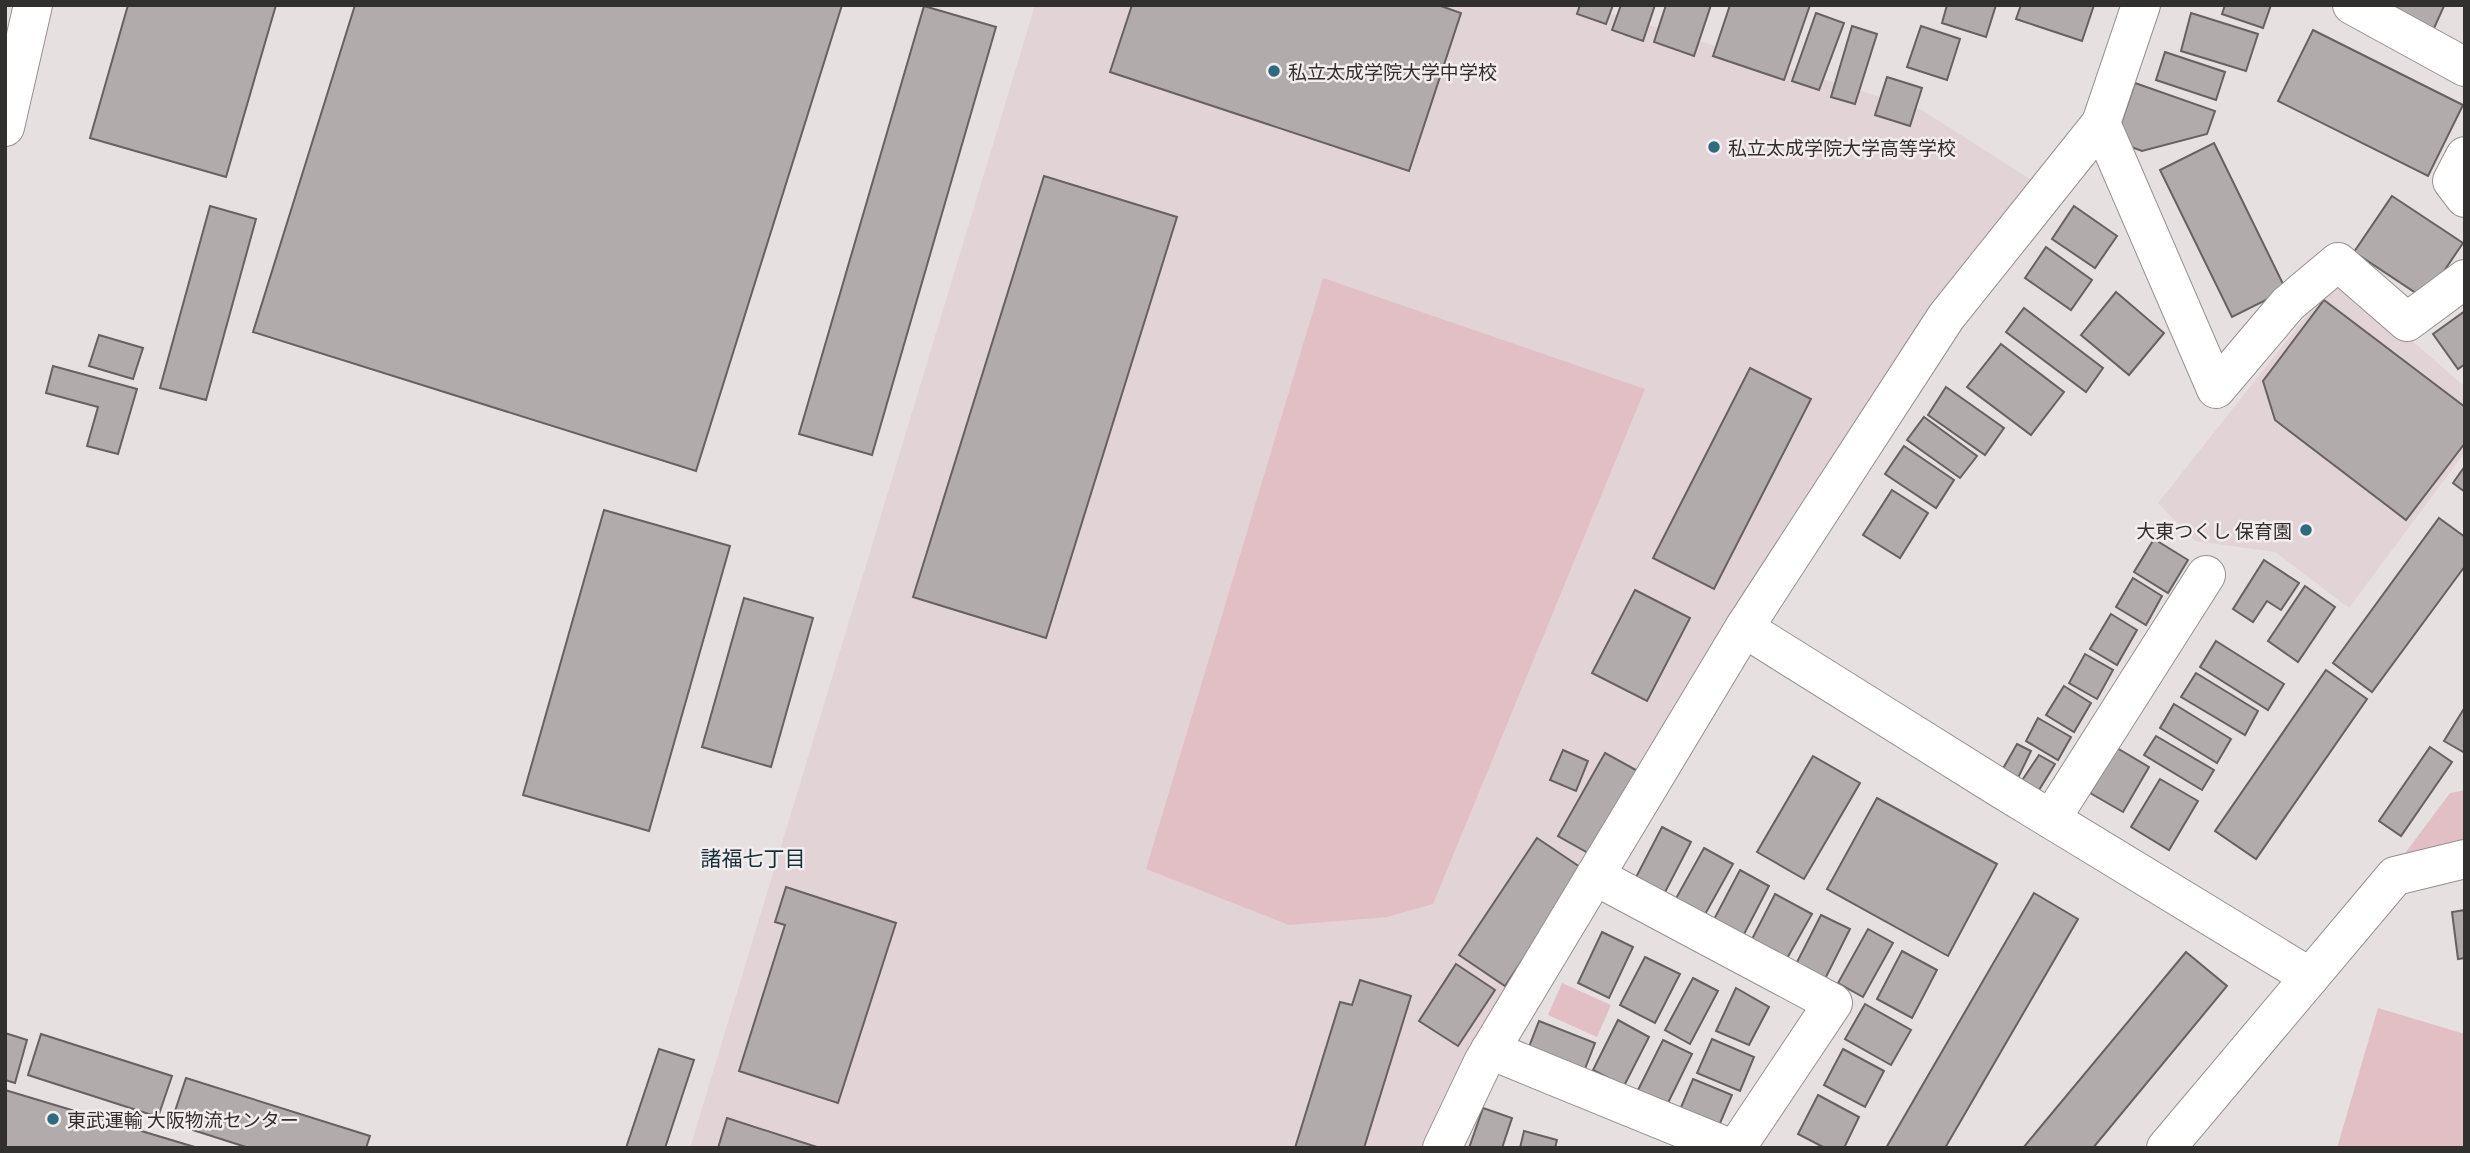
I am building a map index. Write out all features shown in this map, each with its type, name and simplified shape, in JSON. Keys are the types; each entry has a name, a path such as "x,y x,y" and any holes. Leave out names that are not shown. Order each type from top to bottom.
{"street":[{"path":"5,127 33,5"},
{"path":"1442,1148 1490,1050 1744,628 1947,317 2101,123 2141,5"},
{"path":"2351,5 2465,67"},
{"path":"2101,123 2216,389 2288,304 2338,262 2407,322 2465,279"},
{"path":"2465,156 2452,181 2465,198"},
{"path":"2051,819 2206,575"},
{"path":"1744,628 2310,977"},
{"path":"2166,1148 2395,876 2465,859"},
{"path":"1595,876 1833,1003 1736,1148"},
{"path":"1490,1050 1730,1148"}],"shaded area":[{"path":"1035,5 1584,5 1922,110 2036,183 1426,1148 690,1148"},
{"path":"2338,276 2465,387 2465,452 2349,608 2275,552 2195,541 2158,503"},
{"path":"1323,278 1645,389 1433,904 1387,917 1289,925 1146,869"},
{"path":"2465,790 2465,854 2400,860 2450,793"},
{"path":"1562,983 1611,1005 1597,1037 1548,1015"},
{"path":"2378,1008 2465,1034 2465,1148 2337,1148"}],"building":[{"path":"128,5 276,5 226,177 90,138"},
{"path":"355,5 842,5 696,471 253,332"},
{"path":"1132,5 1438,5 1461,13 1409,171 1110,72"},
{"path":"1580,5 1613,5 1606,24 1577,14"},
{"path":"1621,5 1655,5 1643,41 1612,30"},
{"path":"1666,5 1711,5 1694,56 1654,42"},
{"path":"1730,5 1810,5 1784,80 1713,56"},
{"path":"1947,5 1996,5 1986,37 1942,23"},
{"path":"2021,5 2094,5 2082,41 2016,19"},
{"path":"2225,5 2271,5 2263,28 2222,14"},
{"path":"2368,5 2443,5 2444,6 2431,35"},
{"path":"924,6 996,27 872,455 799,434"},
{"path":"1816,13 1844,23 1819,90 1792,81"},
{"path":"2191,13 2258,34 2246,71 2181,51"},
{"path":"1852,26 1877,34 1855,104 1831,97"},
{"path":"1921,26 1960,39 1947,80 1907,67"},
{"path":"2313,30 2463,105 2428,176 2278,101"},
{"path":"2165,52 2225,72 2216,100 2156,80"},
{"path":"1887,77 1922,88 1910,126 1875,115"},
{"path":"2135,83 2215,111 2207,134 2142,151 2115,141"},
{"path":"2214,143 2286,290 2232,317 2160,170"},
{"path":"1044,176 1177,217 1046,638 913,597"},
{"path":"2392,196 2463,243 2425,299 2354,252"},
{"path":"210,206 256,219 206,400 160,388"},
{"path":"2074,206 2117,236 2095,268 2052,239"},
{"path":"2046,247 2092,280 2071,310 2025,278"},
{"path":"2116,292 2164,333 2129,375 2081,335"},
{"path":"2324,300 2465,407 2465,443 2406,520 2275,420 2263,381"},
{"path":"2024,308 2103,368 2086,392 2006,332"},
{"path":"2465,311 2465,364 2458,369 2433,334"},
{"path":"99,335 143,348 133,379 89,366"},
{"path":"2001,344 2064,392 2031,435 1967,387"},
{"path":"53,366 137,389 118,454 87,446 98,407 46,393"},
{"path":"1750,368 1811,399 1714,589 1653,558"},
{"path":"1946,387 2004,428 1985,455 1928,415"},
{"path":"1924,417 1977,456 1960,478 1907,440"},
{"path":"1904,446 1954,480 1936,508 1885,474"},
{"path":"2465,466 2465,492 2453,483"},
{"path":"1892,490 1928,513 1900,558 1863,535"},
{"path":"604,510 730,546 649,831 523,795"},
{"path":"2439,518 2465,537 2465,566 2372,692 2333,663"},
{"path":"2154,539 2188,560 2168,593 2134,572"},
{"path":"2264,560 2299,583 2281,610 2267,601 2253,622 2233,609"},
{"path":"2133,578 2162,596 2146,625 2116,607"},
{"path":"2305,586 2335,607 2298,662 2268,641"},
{"path":"1635,590 1690,618 1647,701 1592,673"},
{"path":"744,598 813,618 771,767 702,747"},
{"path":"2111,614 2137,630 2117,665 2090,649"},
{"path":"2216,641 2284,684 2268,710 2200,667"},
{"path":"2085,654 2113,670 2097,699 2069,683"},
{"path":"2326,670 2367,699 2256,859 2215,831"},
{"path":"2196,673 2258,711 2245,735 2181,697"},
{"path":"2064,686 2091,703 2074,732 2046,715"},
{"path":"2174,704 2231,739 2217,763 2160,728"},
{"path":"2465,707 2465,753 2444,741"},
{"path":"2038,718 2071,737 2058,760 2026,741"},
{"path":"2156,736 2214,770 2202,790 2144,755"},
{"path":"2017,744 2031,751 2017,780 2001,772"},
{"path":"2430,747 2452,762 2401,836 2379,821"},
{"path":"2117,748 2149,767 2123,812 2090,793"},
{"path":"1563,750 1588,761 1576,791 1550,780"},
{"path":"1605,753 1645,775 1597,858 1558,836"},
{"path":"2039,755 2055,764 2036,795 2019,785"},
{"path":"1813,756 1860,783 1804,879 1757,852"},
{"path":"2160,779 2198,801 2169,850 2131,827"},
{"path":"1877,798 1997,864 1948,956 1827,889"},
{"path":"1662,827 1691,842 1662,898 1633,883"},
{"path":"1537,838 1583,869 1505,986 1459,955"},
{"path":"1704,848 1733,864 1703,918 1674,902"},
{"path":"1740,870 1769,886 1741,940 1711,925"},
{"path":"786,887 896,923 838,1103 739,1071 785,925 775,922"},
{"path":"2034,893 2078,919 1945,1148 1886,1148"},
{"path":"1775,894 1812,914 1785,962 1750,943"},
{"path":"2465,910 2465,958 2458,959 2452,912"},
{"path":"1821,915 1850,929 1823,983 1794,968"},
{"path":"1868,929 1893,943 1863,997 1838,983"},
{"path":"1602,932 1633,947 1609,998 1578,983"},
{"path":"1902,951 1937,970 1912,1018 1877,999"},
{"path":"2186,952 2227,986 2093,1148 2023,1148"},
{"path":"1645,957 1680,974 1655,1023 1620,1005"},
{"path":"1456,964 1495,990 1458,1046 1419,1021"},
{"path":"1693,978 1718,991 1690,1044 1665,1030"},
{"path":"1360,980 1411,996 1364,1148 1295,1148 1340,1002 1352,1005"},
{"path":"1736,988 1769,1007 1749,1045 1716,1031"},
{"path":"1865,1004 1911,1030 1891,1065 1845,1039"},
{"path":"1618,1020 1649,1037 1624,1086 1593,1070"},
{"path":"1539,1021 1595,1043 1583,1074 1527,1052"},
{"path":"5,1033 27,1040 15,1083 5,1080"},
{"path":"41,1034 172,1076 158,1117 28,1075"},
{"path":"1712,1039 1754,1057 1740,1091 1697,1073"},
{"path":"1663,1040 1692,1054 1665,1109 1636,1094"},
{"path":"659,1049 694,1060 665,1148 626,1148"},
{"path":"1843,1049 1884,1071 1865,1107 1824,1085"},
{"path":"186,1078 370,1136 366,1148 249,1148 171,1123"},
{"path":"1693,1079 1732,1095 1718,1128 1679,1112"},
{"name":"東武運輸 大阪物流センター","path":"5,1090 198,1148 5,1148"},
{"path":"1818,1095 1859,1117 1844,1148 1825,1148 1798,1134"},
{"path":"1483,1108 1512,1118 1502,1148 1469,1148"},
{"path":"727,1118 820,1148 718,1148"},
{"path":"1524,1131 1557,1140 1555,1148 1520,1148"}],"place":[{"name":"私立太成学院大学中学校","path":"1274,71"},
{"name":"私立太成学院大学高等学校","path":"1714,147"},
{"name":"大東つくし 保育園","path":"2306,530"},
{"name":"東武運輸 大阪物流センター","path":"53,1119"}],"district":[{"name":"諸福七丁目","path":"753,857"}]}
